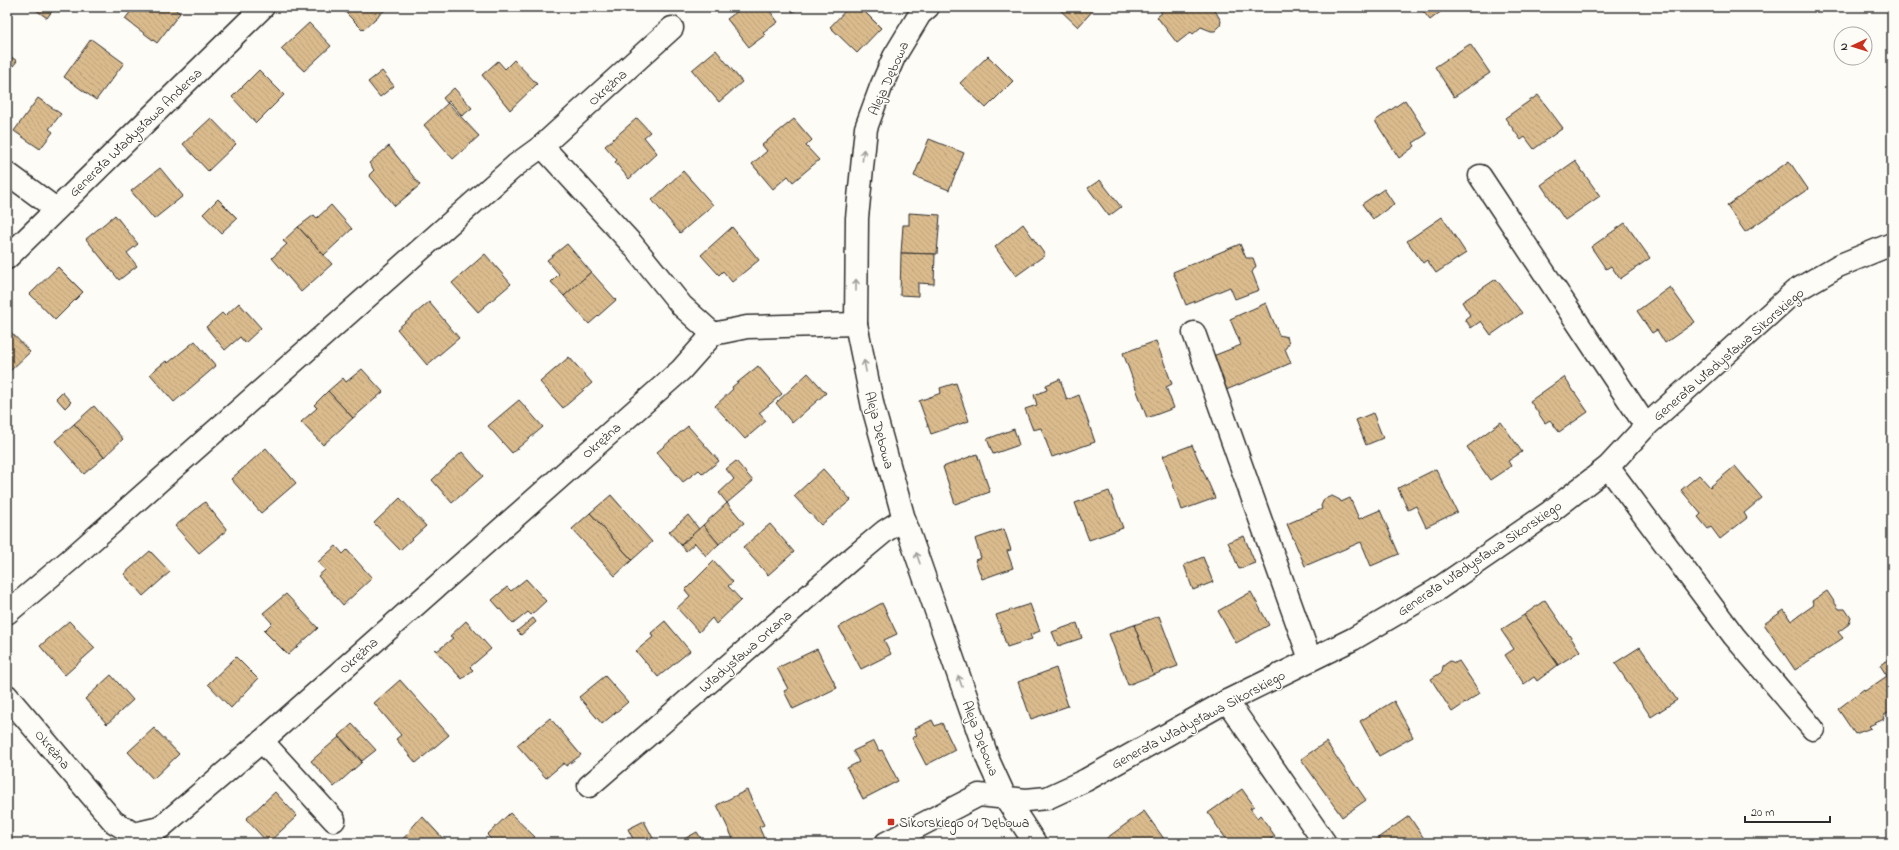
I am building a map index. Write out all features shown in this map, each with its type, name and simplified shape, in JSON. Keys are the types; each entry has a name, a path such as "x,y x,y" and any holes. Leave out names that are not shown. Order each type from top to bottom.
{"street":[{"name":"Generała Władysława Andersa","path":"7,258 263,7"},
{"name":"Aleja Dębowa","path":"928,7 920,14 894,57 866,128 857,218 856,324 873,407 904,518 989,762 1005,797 1035,843"},
{"name":"Okrężna","path":"7,613 72,559 510,171 542,146 672,28"},
{"path":"542,146 632,244 682,306 713,334 747,327 856,324"},
{"path":"7,173 56,209"},
{"path":"1480,176 1646,426"},
{"name":"Generała Władysława Sikorskiego","path":"886,843 979,795 1026,800 1047,798 1086,780 1227,701 1353,639 1435,591 1550,512 1608,467 1646,426 1795,291 1838,266 1892,244"},
{"name":"Okrężna","path":"7,696 114,822 134,834 160,828 262,741 681,370 713,334"},
{"path":"1194,334 1310,659"},
{"path":"1608,467 1734,636 1813,730"},
{"name":"Władysława Orkana","path":"588,786 855,556 885,531 904,518"},
{"path":"1227,701 1325,843"},
{"path":"262,741 334,820"}],"building":[{"path":"32,7 55,7 47,18"},
{"path":"134,7 172,7 180,13 157,43 125,19"},
{"path":"340,7 388,7 363,30"},
{"path":"743,7 767,7 778,22 763,33 765,35 749,47 727,19"},
{"path":"788,7 800,7 793,12"},
{"path":"849,7 860,7 881,28 857,53 830,27"},
{"path":"1057,7 1096,7 1078,27"},
{"path":"1157,7 1213,7 1221,21 1220,26 1215,31 1201,27 1193,34 1191,32 1177,43 1157,17 1162,13"},
{"path":"1420,7 1447,7 1430,20"},
{"path":"309,23 331,46 304,71 281,49"},
{"path":"91,39 124,63 96,100 64,77"},
{"path":"1470,44 1490,73 1454,97 1435,67"},
{"path":"716,50 742,82 719,102 692,70"},
{"path":"7,54 17,61 7,74"},
{"path":"988,56 1013,81 986,108 960,83"},
{"path":"514,60 537,84 510,110 482,75 498,61 505,69"},
{"path":"259,70 284,95 256,123 232,97"},
{"path":"382,71 394,86 380,97 368,82"},
{"path":"454,88 472,108 462,116 449,101 447,103 443,98"},
{"path":"1538,95 1563,128 1534,149 1525,137 1521,140 1505,118"},
{"path":"38,98 61,114 49,129 53,132 40,149 14,131"},
{"path":"1405,100 1427,134 1413,143 1415,146 1399,158 1375,121"},
{"path":"448,103 479,136 453,159 424,125"},
{"path":"211,118 236,144 208,171 183,144"},
{"path":"637,118 650,132 644,137 657,153 629,179 615,162 617,160 605,146"},
{"path":"794,119 812,140 806,146 819,160 793,182 788,176 773,189 752,164 767,151 762,145"},
{"path":"929,139 964,153 949,190 914,176"},
{"path":"389,146 420,185 395,206 369,175 374,170 369,163"},
{"path":"1575,161 1600,196 1565,220 1541,185"},
{"path":"1789,161 1808,189 1745,232 1727,206"},
{"path":"160,168 183,196 154,219 131,191"},
{"path":"683,171 713,205 680,233 652,200"},
{"path":"1100,180 1121,207 1109,216 1088,188"},
{"path":"1384,189 1394,204 1373,219 1362,204"},
{"path":"218,199 237,218 221,233 203,214"},
{"path":"331,205 352,229 324,255 298,227 314,215 317,218"},
{"path":"909,213 940,215 937,254 901,253 903,225 909,225"},
{"path":"115,215 138,244 127,253 137,266 119,280 86,239"},
{"path":"1442,217 1466,253 1436,273 1427,260 1423,263 1407,241"},
{"path":"1625,223 1650,258 1620,279 1611,266 1606,269 1591,247"},
{"path":"1023,224 1045,255 1016,276 995,247"},
{"path":"298,227 332,264 301,292 272,258 287,244 283,241"},
{"path":"732,227 759,260 732,282 723,271 719,275 701,255"},
{"path":"567,244 591,272 564,296 551,282 559,274 547,260"},
{"path":"1240,244 1246,258 1253,258 1256,266 1252,272 1259,290 1235,299 1230,287 1186,305 1173,272"},
{"path":"901,253 935,254 934,284 918,283 918,296 900,295"},
{"path":"485,254 511,284 478,312 452,283"},
{"path":"58,267 83,292 55,320 30,294"},
{"path":"591,272 616,300 589,324 564,296"},
{"path":"1496,279 1522,313 1491,335 1481,321 1471,328 1465,319 1470,315 1462,302"},
{"path":"1670,287 1695,322 1665,343 1657,330 1652,333 1637,311"},
{"path":"429,302 459,338 427,365 397,329"},
{"path":"239,303 261,328 245,343 240,337 225,350 206,327 222,313 225,316"},
{"path":"1266,303 1279,335 1287,337 1289,343 1285,349 1291,363 1226,390 1213,356 1241,345 1230,319"},
{"path":"7,328 30,352 10,371 7,368"},
{"path":"195,341 216,366 174,402 150,374 166,361 168,363"},
{"path":"1156,341 1172,384 1166,387 1174,408 1147,418 1123,353"},
{"path":"569,357 592,383 563,408 540,382"},
{"path":"758,366 782,394 759,413 766,421 745,439 715,406 733,389 732,387"},
{"path":"362,369 383,392 353,418 328,391 343,378 346,382"},
{"path":"808,373 826,393 792,423 776,403"},
{"path":"1564,377 1588,412 1559,432 1550,420 1545,423 1530,401"},
{"path":"1060,379 1067,400 1079,395 1095,442 1052,457 1041,428 1033,430 1025,409 1037,405 1034,395 1047,390 1046,385"},
{"path":"956,383 969,421 931,434 919,401 941,393 940,388"},
{"path":"328,391 353,418 323,445 301,422 317,408 314,405"},
{"path":"62,392 71,402 65,408 56,398"},
{"path":"519,400 543,427 512,453 488,426"},
{"path":"94,406 123,439 104,457 74,424"},
{"path":"1373,413 1383,438 1366,445 1356,420"},
{"path":"1501,422 1522,452 1508,461 1511,466 1490,480 1467,447"},
{"path":"74,424 104,457 84,474 55,441"},
{"path":"688,426 719,461 703,474 699,470 683,482 657,452"},
{"path":"1014,429 1019,445 993,454 987,439"},
{"path":"1192,445 1215,498 1182,510 1163,456"},
{"path":"266,448 296,483 261,513 231,479"},
{"path":"462,452 483,476 452,503 432,480"},
{"path":"977,454 990,492 955,504 943,467"},
{"path":"736,461 753,481 727,503 719,493 734,479 726,469"},
{"path":"1735,466 1762,498 1744,513 1747,518 1720,539 1711,527 1708,529 1698,517 1701,514 1681,490 1699,475 1710,487"},
{"path":"823,469 851,500 821,525 794,496"},
{"path":"1436,469 1457,512 1426,527 1416,506 1408,510 1398,488"},
{"path":"1109,491 1123,528 1089,540 1075,503"},
{"path":"611,495 652,542 632,560 590,513"},
{"path":"1332,496 1341,502 1350,498 1359,519 1380,510 1399,554 1371,566 1361,542 1305,566 1287,524 1322,509 1321,506 1324,499"},
{"path":"400,498 426,526 400,550 374,523"},
{"path":"205,502 227,530 199,553 175,526"},
{"path":"727,503 744,523 719,544 703,525"},
{"path":"590,513 632,560 615,576 572,529"},
{"path":"688,515 699,529 681,545 669,532"},
{"path":"770,524 794,552 768,575 743,547"},
{"path":"703,525 719,544 706,556 695,543 686,551 681,545"},
{"path":"1004,529 1011,550 1007,551 1013,568 982,579 975,560 981,558 975,539"},
{"path":"7,534 12,540 7,545"},
{"path":"1244,536 1255,563 1239,569 1228,542"},
{"path":"336,546 343,554 347,550 372,578 343,605 318,576 325,570 318,562"},
{"path":"150,551 170,572 143,596 124,574"},
{"path":"1203,557 1213,582 1193,590 1184,565"},
{"path":"714,561 733,582 728,586 741,600 716,624 712,618 699,632 677,608 690,596 685,590"},
{"path":"526,579 546,601 531,615 528,612 513,624 492,600 507,587 511,591"},
{"path":"1827,591 1839,609 1845,609 1851,618 1849,624 1838,632 1843,638 1795,670 1764,624 1784,610 1791,621 1814,605 1812,601"},
{"path":"1251,592 1269,625 1236,643 1218,611"},
{"path":"286,594 318,628 288,655 264,631 272,623 263,613"},
{"path":"1545,600 1580,651 1558,665 1524,615"},
{"path":"882,603 897,634 884,640 891,654 861,669 839,627"},
{"path":"1030,604 1040,631 1030,635 1032,639 1007,647 996,615"},
{"path":"1524,615 1558,665 1537,681 1534,677 1524,684 1505,655 1514,649 1501,630"},
{"path":"1159,616 1178,666 1153,675 1134,625"},
{"path":"533,618 536,622 521,635 517,631"},
{"path":"69,621 95,648 65,675 40,646"},
{"path":"466,621 491,649 470,667 473,670 462,679 435,650 436,649 437,651 453,638 450,636"},
{"path":"665,621 690,651 658,677 636,651 653,637 651,633"},
{"path":"1077,623 1082,638 1058,646 1052,632"},
{"path":"1134,625 1153,675 1128,685 1109,634"},
{"path":"1640,647 1677,700 1651,717 1615,663"},
{"path":"817,649 837,688 793,709 784,691 788,689 777,668"},
{"path":"236,657 258,679 231,708 208,684"},
{"path":"1892,657 1892,709 1883,716 1884,719 1869,726 1871,728 1855,734 1838,709 1864,689 1865,691 1887,676 1880,665"},
{"path":"1450,661 1455,663 1459,661 1480,693 1452,712 1431,679 1442,672 1443,666"},
{"path":"1056,668 1068,706 1031,719 1018,682"},
{"path":"111,675 133,700 107,724 85,699"},
{"path":"605,676 628,702 602,724 579,697"},
{"path":"400,680 449,735 416,763 396,739 401,735 374,703"},
{"path":"1394,701 1413,737 1379,756 1360,721"},
{"path":"550,718 581,755 566,766 564,763 546,778 517,745"},
{"path":"932,720 935,726 942,723 955,750 926,765 912,738 917,735 914,729"},
{"path":"352,724 376,750 362,761 339,736"},
{"path":"154,728 179,754 153,779 128,752"},
{"path":"339,737 362,762 334,787 311,761"},
{"path":"874,741 879,751 882,750 898,781 863,799 847,768 859,762 853,751"},
{"path":"1326,742 1366,800 1342,817 1301,759"},
{"path":"1242,789 1254,806 1250,808 1257,818 1260,815 1275,836 1265,843 1229,843 1208,813"},
{"path":"747,790 764,825 759,827 766,843 735,843 717,805"},
{"path":"275,792 297,816 268,843 246,819"},
{"path":"1144,811 1167,843 1100,843"},
{"path":"510,813 535,837 529,843 495,843 487,835"},
{"path":"422,816 447,843 398,843 410,832 409,831"},
{"path":"1409,816 1425,840 1420,843 1377,843 1375,840"},
{"path":"644,821 655,842 635,843 628,829"},
{"path":"697,832 704,843 677,843"}],"place":[{"name":"Sikorskiego 01 Dębowa","path":"891,822"}]}
